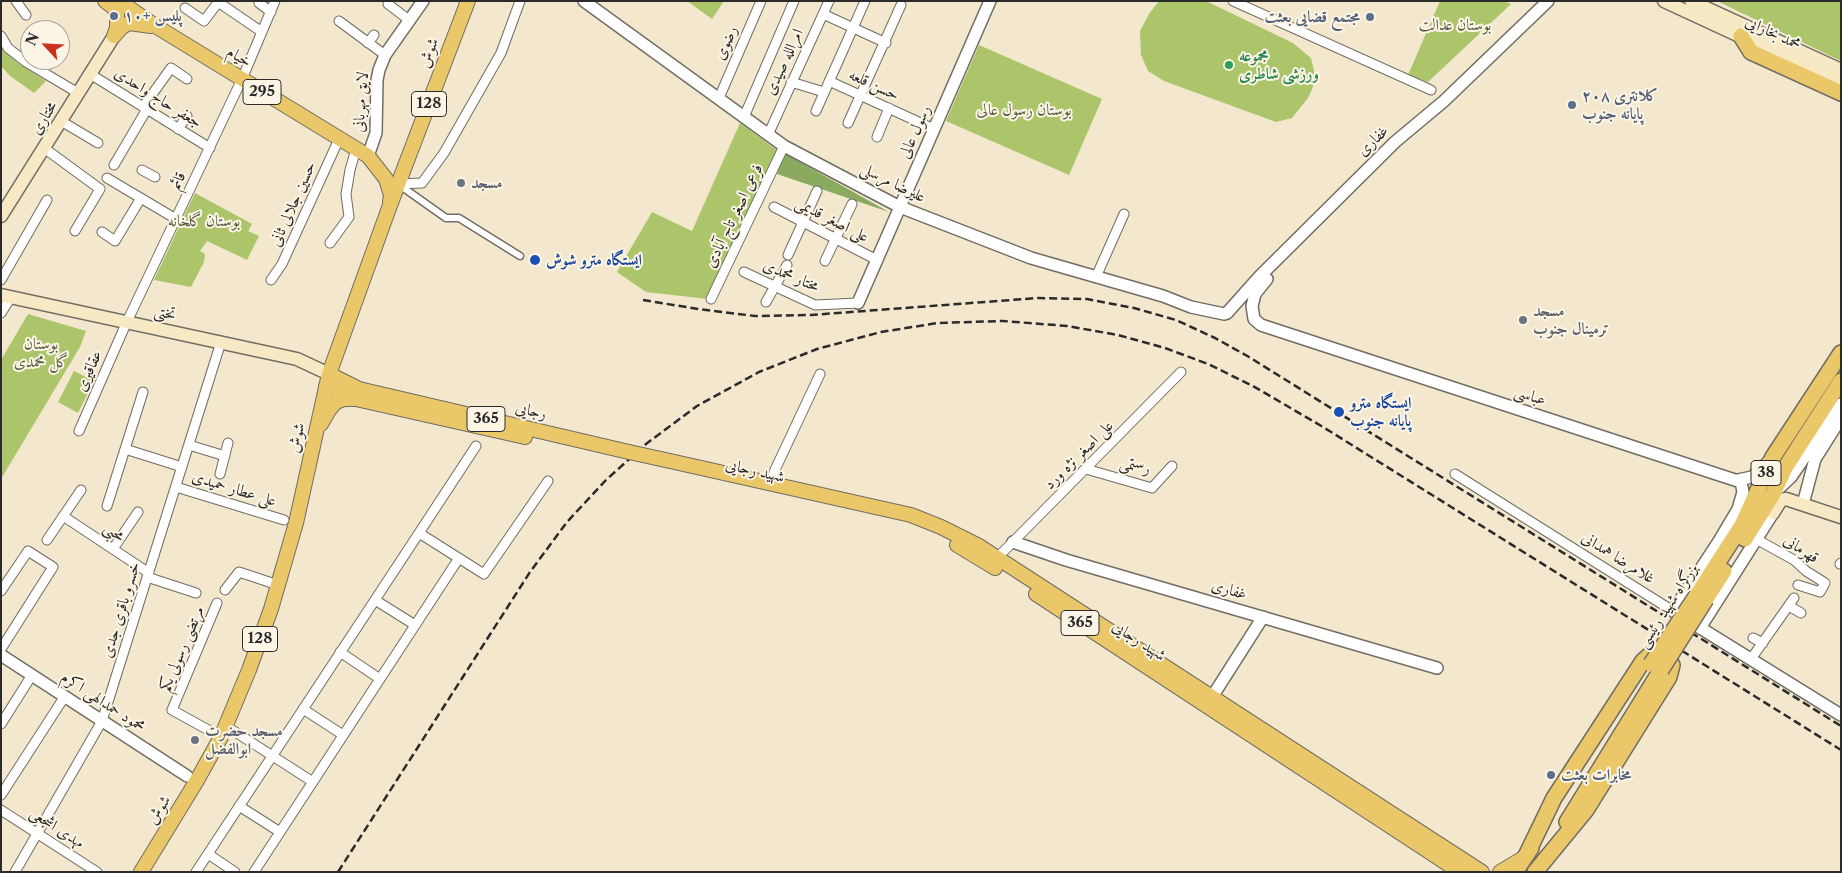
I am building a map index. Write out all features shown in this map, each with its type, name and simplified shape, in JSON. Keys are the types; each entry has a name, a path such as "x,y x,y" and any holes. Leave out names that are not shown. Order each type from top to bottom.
{"highway":[{"path":"1741,36 1752,52 1841,94"},
{"name":"بزرگراه شهید رئیسی","path":"1702,597 1742,525 1773,457 1841,353"},
{"name":"بزرگراه شهید رئیسی","path":"1518,864 1656,667 1773,494 1785,468 1841,381"},
{"path":"1518,864 1554,798 1643,661 1652,654 1664,655 1672,665 1669,678 1586,810 1535,872"},
{"name":"بزرگراه شهید رئیسی","path":"1535,872 1656,667"}],"main road":[{"name":"شوش","path":"141,872 196,782 223,732 250,670 296,523 316,431 325,377 468,1"},
{"name":"محمد بخارایی","path":"1664,1 1841,83"},
{"name":"محمد بخارایی","path":"1691,1 1841,70"},
{"name":"خیام","path":"111,2 157,27 362,153"},
{"name":"خیام","path":"111,2 117,14 117,28 114,36"},
{"name":"295","path":"114,36 122,27 129,23 141,23 157,27"},
{"name":"مختاری","path":"1,216 114,36"},
{"name":"295","path":"362,153 380,171 389,186 391,195 389,208"},
{"name":"تختی","path":"6,296 297,359 325,377"},
{"name":"365","path":"325,377 356,399"},
{"name":"رجایی","path":"343,388 359,389 665,465"},
{"name":"365","path":"316,431 336,402 344,399 356,399"},
{"name":"رجایی","path":"356,399 625,455"},
{"name":"شهید رجایی","path":"665,465 771,484 910,515 964,538 994,562 1461,868"},
{"name":"شهید رجایی","path":"665,465 906,523 994,562 1212,697 1461,868"},
{"path":"1772,513 1781,500 1786,498 1841,517"},
{"path":"1500,872 1518,864"},
{"name":"365","path":"1461,868 1482,872"}],"street":[{"path":"16,1 26,15"},
{"name":"قائم","path":"127,322 242,80 275,1"},
{"name":"لایق مهربانی","path":"362,153 376,133 377,75 385,55 422,1"},
{"path":"398,184 422,183 444,153 501,53 520,1"},
{"name":"علیرضا مرسلی","path":"584,1 784,146 900,207 1031,258 1163,296 1190,307 1218,314 1227,313"},
{"name":"رضوی","path":"719,98 761,1"},
{"path":"744,117 794,1"},
{"name":"امرالله صیدی","path":"768,135 829,1"},
{"path":"816,111 866,1"},
{"name":"رسول عالی","path":"858,303 990,1"},
{"path":"1233,1 1431,90"},
{"name":"غفاری","path":"1227,313 1395,142 1444,100 1548,1"},
{"path":"185,8 204,21 218,2 262,32"},
{"path":"259,3 271,12"},
{"path":"388,4 409,20"},
{"path":"848,123 901,6"},
{"path":"823,14 886,42"},
{"path":"339,21 385,55"},
{"path":"368,43 374,35"},
{"path":"1,36 8,48 26,62 78,93"},
{"path":"114,165 145,108 171,68 187,79"},
{"name":"جعفر حاج واحدی","path":"90,74 210,148"},
{"name":"حسن قلعه","path":"830,80 934,129"},
{"path":"791,82 824,92"},
{"path":"877,137 889,108"},
{"path":"178,128 187,116"},
{"path":"61,121 86,131 98,143"},
{"name":"حسین جلالی ثانی","path":"271,280 282,264 339,139"},
{"name":"فرعی اصغر تاج آبادی","path":"711,299 784,146"},
{"path":"44,148 100,189 75,232"},
{"path":"330,243 349,217 346,194 362,153"},
{"path":"142,170 156,177"},
{"path":"107,178 176,219"},
{"path":"398,184 446,218 459,218 520,256"},
{"path":"788,255 817,191"},
{"path":"102,232 115,241 141,198"},
{"path":"1,280 47,200"},
{"path":"825,261 852,204"},
{"name":"علی اصغر قدیمی","path":"774,207 876,260"},
{"path":"1096,277 1124,214"},
{"name":"عباسی","path":"1295,242 1255,294 1252,314 1256,322 1261,325 1738,480"},
{"path":"766,302 787,265"},
{"name":"مختار محمدی","path":"744,272 815,305 858,303"},
{"path":"1,313 6,296"},
{"name":"عقاقیری","path":"79,431 127,322"},
{"name":"خسرو باقری جدی","path":"15,872 102,721 221,342"},
{"name":"علی اصغر نژه ورد","path":"994,562 1181,372"},
{"path":"771,484 774,472 820,374"},
{"path":"107,506 143,392"},
{"path":"1773,494 1791,477 1841,404"},
{"path":"1803,504 1815,459 1841,418"},
{"path":"220,474 228,443"},
{"path":"189,445 225,456"},
{"path":"196,872 476,446"},
{"path":"125,448 182,467"},
{"path":"1738,480 1752,477 1773,457"},
{"name":"رستمی","path":"1086,470 1152,488 1172,466"},
{"name":"غلامرضا همدانی","path":"1455,474 1841,715"},
{"path":"1673,611 1738,509 1743,492 1742,484 1738,480"},
{"path":"419,533 484,574 548,481"},
{"name":"علی عطار حمیدی","path":"176,487 284,520"},
{"path":"47,540 81,490"},
{"path":"113,549 138,512"},
{"path":"1700,628 1772,513"},
{"name":"محبی","path":"63,516 148,575 196,593"},
{"name":"قهرمانی","path":"1756,539 1794,560 1806,571 1825,582 1820,592 1798,585"},
{"name":"غفاری","path":"1013,542 1066,560 1436,668"},
{"path":"1,591 28,552 53,567 1,649"},
{"path":"254,872 459,558"},
{"path":"225,590 239,572 278,585"},
{"path":"375,600 415,625"},
{"path":"1751,659 1791,602 1801,613"},
{"name":"مرتضی رسولی یکم","path":"217,603 172,710 223,732"},
{"path":"1212,697 1263,617"},
{"path":"1753,638 1763,643"},
{"path":"340,652 380,679"},
{"name":"محمود حمدالهی اکرم","path":"1,655 187,776"},
{"path":"1,724 32,675"},
{"path":"1,795 65,696"},
{"path":"303,709 343,735"},
{"path":"223,732 273,755 313,782"},
{"path":"239,806 280,832"},
{"name":"مهدی اشجعی","path":"1,810 96,872"},
{"path":"208,854 235,872"}],"green space":[{"path":"687,1 724,1 712,19"},
{"name":"مجموعه ورزشی شاطری","path":"1159,1 1206,1 1293,43 1311,58 1314,71 1313,87 1308,98 1292,118 1276,122 1164,81 1148,71 1141,55 1140,31"},
{"name":"بوستان عدالت","path":"1440,1 1504,1 1511,4 1428,82 1408,75"},
{"path":"1717,1 1841,1 1841,61"},
{"path":"1,44 20,64 20,70 29,70 46,81 34,93 10,76 1,66"},
{"name":"بوستان رسول عالی","path":"979,45 1102,99 1069,175 946,121"},
{"path":"740,123 778,151 708,299 646,292 617,272 652,212 692,231"},
{"path":"782,152 889,212 777,174"},
{"name":"بوستان گلخانه","path":"195,193 252,224 248,231 259,236 247,260 207,241 200,251 205,254 204,262 191,287 154,280"},
{"name":"بوستان گل محمدی","path":"28,314 86,331 80,347 1,479 1,360"},
{"path":"74,371 94,381 78,413 58,402"}],"railway":[{"path":"643,300 755,316 811,315 1038,298 1087,299 1134,308 1176,320 1215,338 1249,357 1841,726"},
{"path":"338,872 530,572 567,522 606,480 646,444 697,406 759,372 817,349 881,332 938,323 1003,321 1067,326 1118,335 1165,348 1208,364 1253,386 1323,427 1841,750"}],"place":[{"name":"پلیس +۱۰","path":"114,16"},
{"name":"مجتمع قضایی بعثت","path":"1370,17"},
{"name":"مجموعه ورزشی شاطری","path":"1229,65"},
{"name":"کلانتری ۲۰۸ پایانه جنوب","path":"1572,105"},
{"name":"مسجد","path":"461,183"},
{"name":"ایستگاه مترو شوش","path":"535,260"},
{"name":"مسجد ترمینال جنوب","path":"1523,320"},
{"name":"ایستگاه مترو پایانه جنوب","path":"1339,412"},
{"name":"مسجد حضرت ابوالفضل","path":"195,740"},
{"name":"مخابرات بعثت","path":"1551,775"}]}
